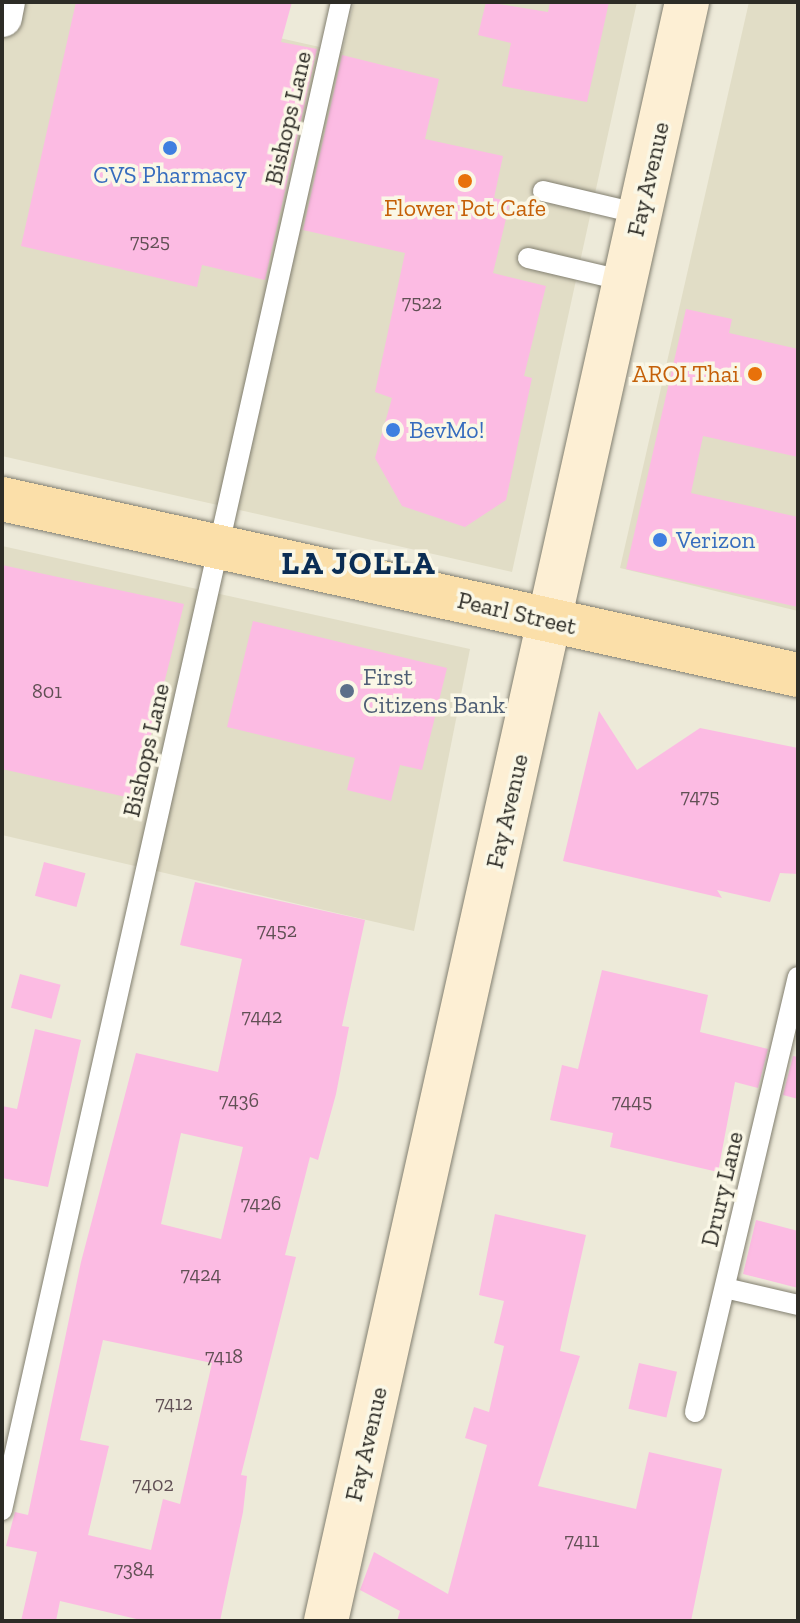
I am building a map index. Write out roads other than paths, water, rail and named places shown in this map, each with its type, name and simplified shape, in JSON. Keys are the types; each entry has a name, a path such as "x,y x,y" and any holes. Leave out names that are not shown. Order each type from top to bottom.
{"main road":[{"name":"Pearl Street","path":"2,499 798,675"}],"street":[{"path":"2,17 5,2"},
{"name":"Fay Avenue","path":"326,1621 687,2"}],"lane":[{"name":"Bishops Lane","path":"2,1510 341,2"},
{"path":"543,191 640,214"},
{"path":"528,258 625,281"},
{"name":"Drury Lane","path":"695,1412 798,977"},
{"path":"725,1288 798,1305"}],"place":[{"name":"CVS Pharmacy","path":"170,148"},
{"name":"Flower Pot Cafe","path":"465,181"},
{"name":"AROI Thai","path":"755,374"},
{"name":"BevMo!","path":"393,430"},
{"name":"Verizon","path":"660,540"},
{"name":"First Citizens Bank","path":"347,691"}],"district":[{"name":"LA JOLLA","path":"359,563"}]}
